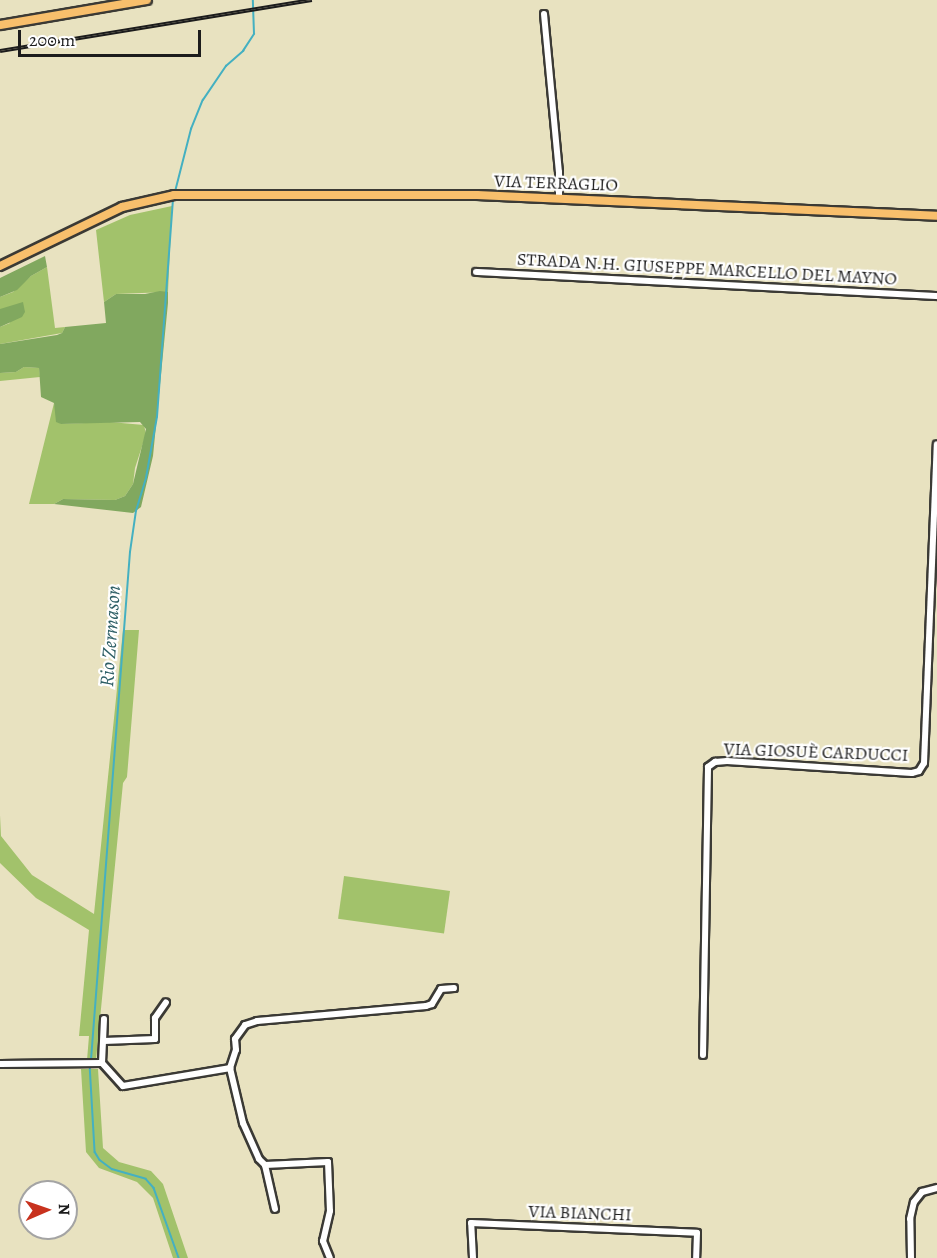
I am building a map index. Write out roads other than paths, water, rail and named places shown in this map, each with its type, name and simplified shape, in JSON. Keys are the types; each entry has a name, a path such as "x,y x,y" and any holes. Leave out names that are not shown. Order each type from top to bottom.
{"main road":[{"path":"0,25 147,0"},
{"name":"VIA TERRAGLIO","path":"0,266 122,207 175,195 559,197 712,207 937,216"}],"street":[{"path":"544,14 559,172 559,197"},
{"name":"STRADA N.H. GIUSEPPE MARCELLO DEL MAYNO","path":"476,272 937,296"},
{"name":"VIA GIOSUÈ CARDUCCI","path":"703,1055 708,767 715,762 727,761 912,773 919,771 924,763 937,444"},
{"path":"274,1209 265,1165 259,1159 243,1123 230,1068 236,1050 235,1039 245,1025 257,1021 426,1006 432,1004 441,989 454,988"},
{"path":"104,1041 155,1039 155,1018 166,1002"},
{"path":"100,1063 104,1041 104,1019"},
{"path":"0,1064 100,1063 123,1086 230,1068"},
{"path":"265,1165 328,1162 330,1211 323,1240 330,1258"},
{"path":"911,1258 910,1219 914,1202 922,1192 937,1188"},
{"name":"VIA BIANCHI","path":"473,1258 471,1223 697,1233 696,1258"}],"waterway":[{"name":"Rio Zermason","path":"175,192 191,129 203,100 226,66 243,51 254,34 253,0"},
{"name":"Rio Zermason","path":"91,1060 130,552 136,511 146,478 157,417 173,200"},
{"name":"Rio Zermason","path":"90,1064 95,1152 100,1160 112,1169 146,1179 154,1188 179,1258"}],"railway":[{"path":"0,51 312,0"}]}
